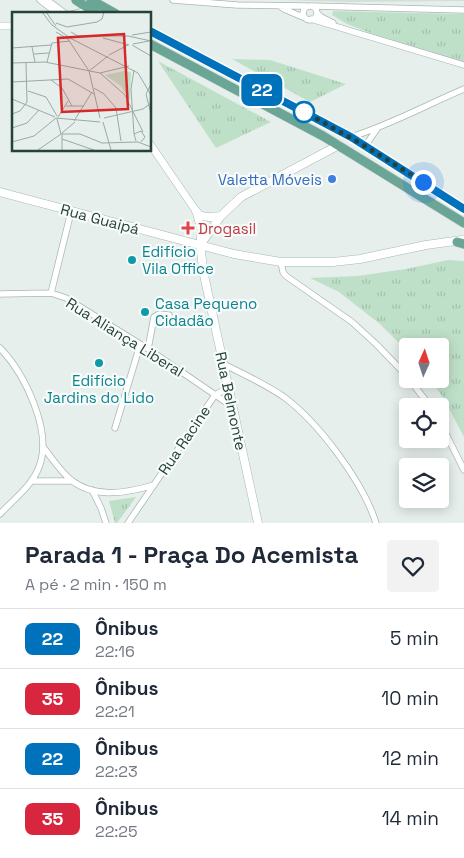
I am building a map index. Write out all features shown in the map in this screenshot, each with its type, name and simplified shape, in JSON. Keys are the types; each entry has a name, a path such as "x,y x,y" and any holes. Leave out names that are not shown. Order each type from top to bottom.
{"main road":[{"path":"76,0 110,12"},
{"path":"151,32 351,137 464,209"},
{"path":"151,45 339,145 464,223"},
{"path":"200,245 221,216 241,197 339,145 353,145 394,164"},
{"name":"Rua Guaipá","path":"0,192 200,245 281,262 333,262 426,244 462,242"},
{"path":"196,211 204,217 221,216"},
{"name":"Rua Belmonte","path":"200,245 204,275 258,523"}],"street":[{"path":"40,0 55,12"},
{"path":"48,0 63,12"},
{"path":"173,0 313,9 324,19 356,32 464,65"},
{"path":"77,12 93,6"},
{"path":"280,6 308,18 349,32 356,32"},
{"path":"308,18 303,11 323,7 464,10"},
{"path":"308,18 315,17 313,9"},
{"path":"351,137 376,129 464,90"},
{"path":"365,146 376,129"},
{"name":"Rua Belmonte","path":"151,145 196,211 200,221 200,245"},
{"path":"51,294 71,212"},
{"path":"281,262 286,276 352,322 399,368"},
{"name":"Rua Aliança Liberal","path":"0,294 51,294 66,298 148,349 232,407"},
{"path":"148,349 154,317 159,314 169,315"},
{"path":"115,428 140,345"},
{"path":"0,348 15,368 32,399 40,420 43,447 40,467 31,482 0,514"},
{"path":"223,364 263,384 284,397 301,411 337,454 363,493 376,523"},
{"path":"215,395 228,388"},
{"path":"416,388 424,398"},
{"name":"Rua Racine","path":"128,523 215,395"},
{"path":"449,440 464,470"},
{"path":"43,447 72,482"},
{"path":"31,482 72,482 92,490 106,492 127,492 154,485"},
{"path":"92,490 106,523"}],"shaded area":[{"path":"281,0 464,0 464,1 346,2"}],"green space":[{"path":"333,11 464,14 464,61 373,34 347,24 332,15"},
{"path":"232,59 270,60 346,84 310,102"},
{"path":"158,61 271,122 216,148"},
{"path":"448,260 464,261 464,437 449,408 449,398 443,398 436,388 449,388 449,338 399,338 399,343 380,324 339,292 310,278 357,276 406,269"},
{"path":"136,497 117,523 115,523 109,501"}],"bus line":[{"name":"22","path":"151,32 351,137 464,209"}],"place":[{"name":"Valetta Móveis","path":"332,179"},
{"name":"Drogasil","path":"188,228"},
{"name":"Edifício Vila Office","path":"132,260"},
{"name":"Casa Pequeno Cidadão","path":"145,312"},
{"name":"Edifício Jardins do Lido","path":"99,363"}],"route":[{"path":"304,112 351,137 423,182"}]}
